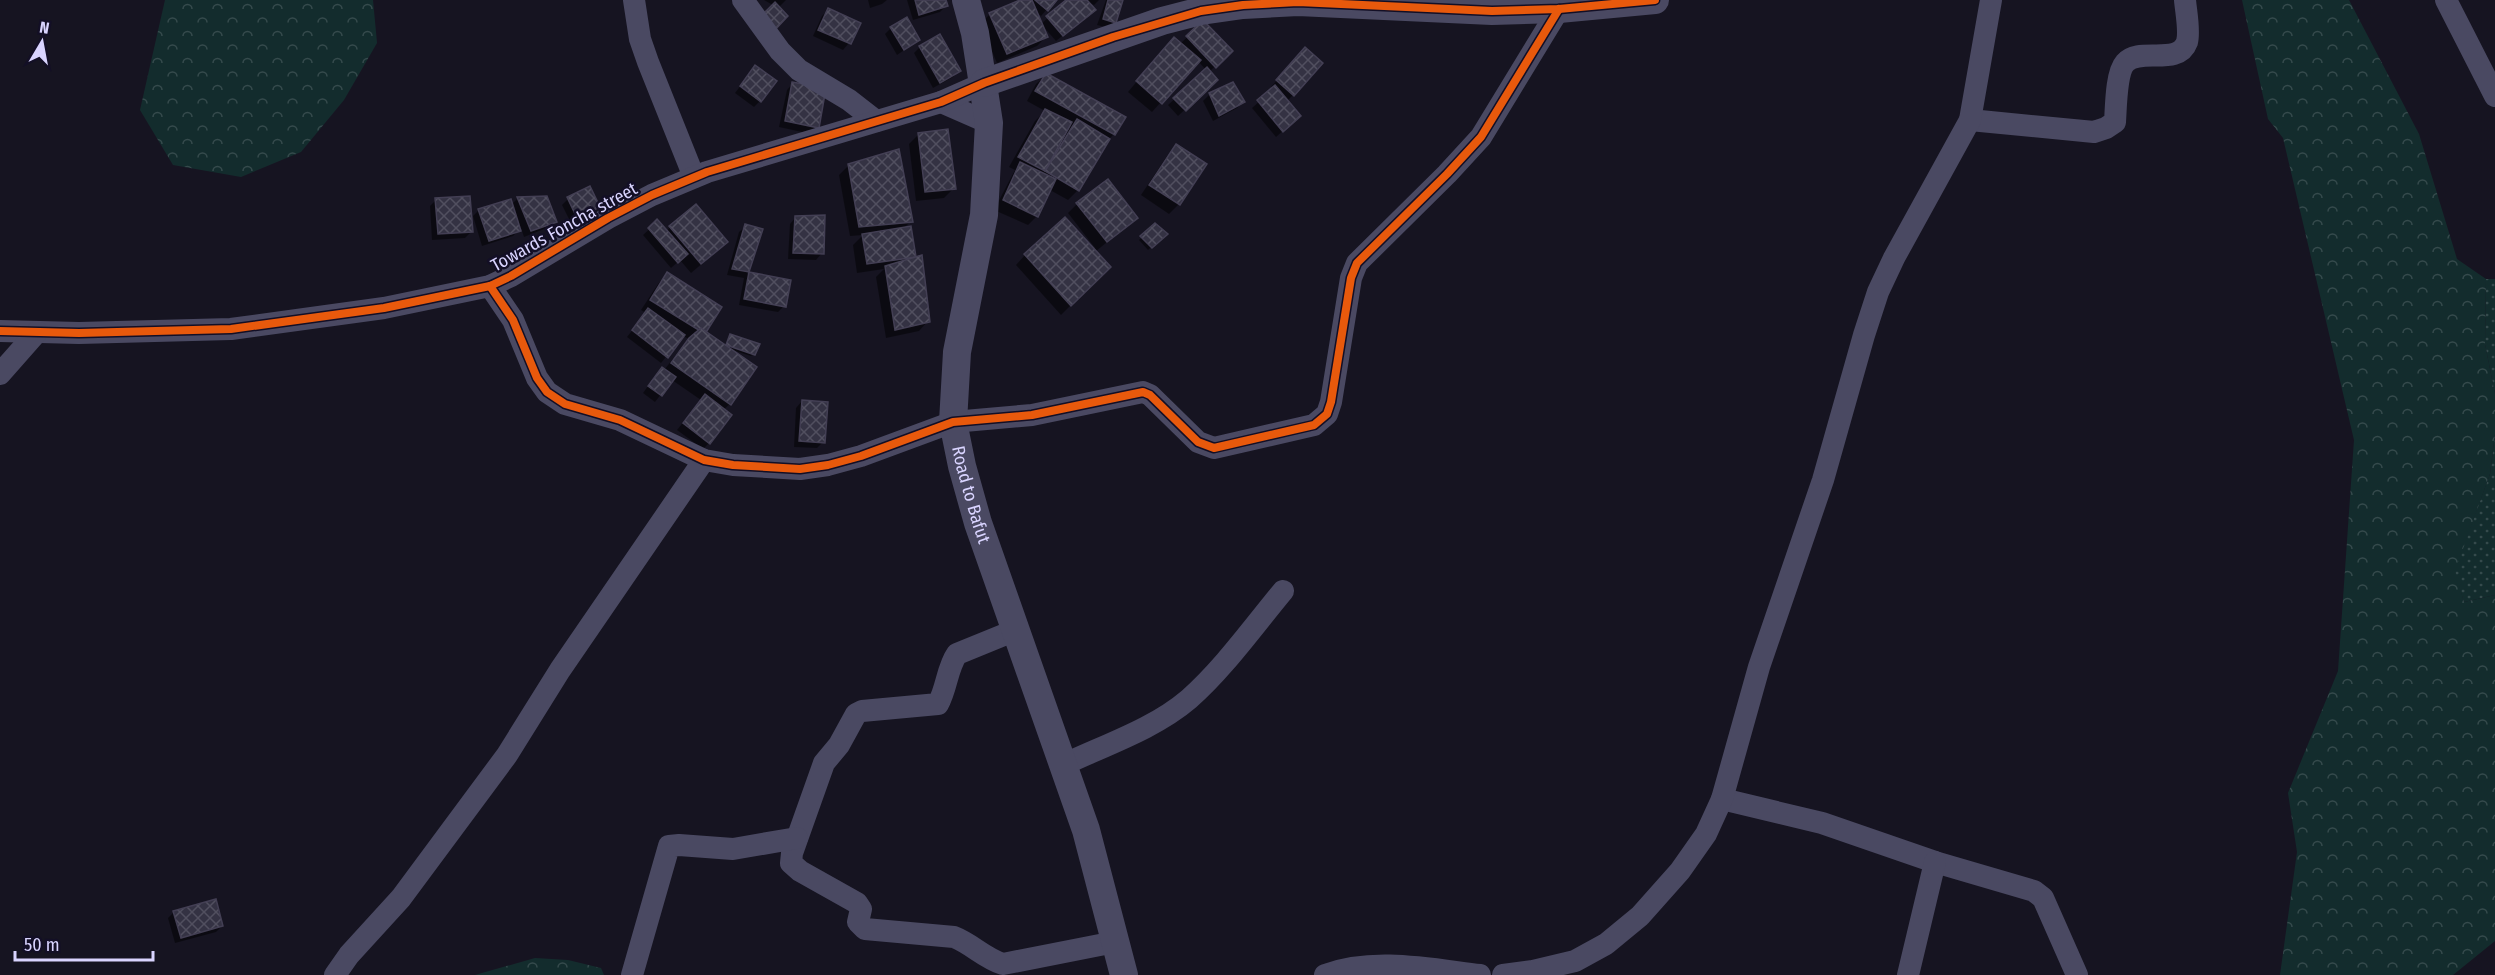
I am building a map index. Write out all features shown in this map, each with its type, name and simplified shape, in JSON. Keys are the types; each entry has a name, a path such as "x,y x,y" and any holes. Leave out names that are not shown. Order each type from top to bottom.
{"street":[{"path":"634,0 640,39 694,177"},
{"path":"743,0 780,51 799,70 849,100 876,121"},
{"name":"Road to Bafut","path":"966,0 975,33 989,123 984,214 957,352 954,422 962,466 978,523 1086,830 1124,975"},
{"path":"984,82 1113,37 1201,11 1243,5 1365,2 1492,11 1559,9 1655,0"},
{"path":"1503,975 1575,961 1606,944 1641,916 1680,871 1706,834 1722,799 1759,667 1823,480 1878,292 1894,258 1970,120 1991,0"},
{"path":"1970,120 2094,132 2106,128 2115,122 2120,72 2125,62 2136,57 2170,55 2182,49 2187,41 2185,0"},
{"path":"2446,0 2495,96"},
{"path":"490,286 513,320 537,378 547,392 565,404 620,420 704,460 733,465 800,469 828,465 861,456 954,422 1032,415 1143,392 1150,395 1198,442 1214,448 1314,425 1327,414 1331,402 1351,278 1357,263 1481,137 1559,9"},
{"name":"Towards Foncha street","path":"0,331 79,333 231,329 384,308 490,286 652,195 694,177 753,156 941,102 984,82"},
{"path":"941,102 989,123"},
{"path":"0,374 37,332"},
{"path":"335,975 349,955 401,898 507,755 560,670 704,460"},
{"path":"1063,765 1161,718 1189,699 1283,591"},
{"path":"1016,630 957,654 952,660 938,704 862,711 856,714 840,745 824,763 797,838 791,863 800,871 857,903 861,909 858,922 865,929 954,937 967,942 988,959 1003,964 1115,942"},
{"path":"1722,799 1822,823 1935,862 2040,894 2077,975"},
{"path":"632,975 669,846 679,844 733,849 797,838"},
{"path":"1908,975 1935,862"},
{"path":"1325,975 1369,966 1420,968 1480,975"}],"green space":[{"path":"165,0 373,0 377,43 344,100 301,152 241,177 173,165 140,110"},
{"path":"2242,0 2349,0 2419,134 2457,259 2486,279 2485,344 2495,394 2495,434 2490,474 2455,571 2464,602 2495,595 2495,941 2453,975 2280,975 2297,852 2288,793 2338,671 2354,440 2283,138 2268,119"},
{"path":"2486,279 2495,279 2495,394 2485,344"},
{"path":"2495,434 2495,595 2464,602 2454,571 2490,474"},
{"path":"535,958 568,960 601,968 604,975 475,975"}],"building":[{"path":"915,0 946,0 948,6 919,15"},
{"path":"1020,0 1032,0 1048,37 1007,54 989,13"},
{"path":"1035,0 1057,0 1048,11"},
{"path":"1066,0 1087,0 1096,10 1063,36 1046,16"},
{"path":"1108,0 1123,0 1116,23 1103,19"},
{"path":"775,2 788,16 774,31 760,17"},
{"path":"828,8 861,23 851,44 818,30"},
{"path":"907,17 920,40 904,50 890,27"},
{"path":"1203,20 1233,51 1216,68 1186,36"},
{"path":"940,34 961,71 940,83 919,46"},
{"path":"1174,37 1201,60 1162,104 1136,81"},
{"path":"1305,47 1323,63 1294,96 1276,80"},
{"path":"755,65 777,81 761,102 740,86"},
{"path":"1207,67 1218,80 1186,111 1173,98"},
{"path":"1046,73 1126,117 1115,135 1035,91"},
{"path":"792,82 826,88 819,128 785,121"},
{"path":"1233,82 1245,102 1219,116 1209,93"},
{"path":"1275,85 1301,116 1283,132 1257,100"},
{"path":"1045,109 1072,122 1045,171 1018,157"},
{"path":"1077,119 1110,139 1079,191 1045,171"},
{"path":"948,129 956,189 925,192 918,133"},
{"path":"1176,144 1207,164 1180,205 1149,185"},
{"path":"899,149 913,222 859,227 848,164"},
{"path":"1020,162 1056,179 1038,217 1003,200"},
{"path":"1108,179 1138,218 1107,242 1076,203"},
{"path":"590,186 600,207 577,218 567,197"},
{"path":"470,196 473,232 438,234 435,198"},
{"path":"547,196 557,222 531,231 517,197"},
{"path":"511,199 521,231 489,241 478,209"},
{"path":"696,204 728,242 701,264 669,226"},
{"path":"825,215 824,254 793,253 795,216"},
{"path":"1065,217 1111,267 1071,306 1024,254"},
{"path":"657,219 688,254 678,263 648,228"},
{"path":"1155,223 1168,234 1152,248 1140,236"},
{"path":"745,224 763,229 749,272 732,269"},
{"path":"911,226 916,257 867,264 862,234"},
{"path":"922,255 930,322 895,330 885,266"},
{"path":"667,272 722,307 705,334 650,300"},
{"path":"749,272 791,280 786,307 744,299"},
{"path":"648,308 685,335 668,358 632,330"},
{"path":"701,328 757,367 731,405 671,363 689,338"},
{"path":"730,334 760,344 755,355 726,345"},
{"path":"662,367 676,377 662,396 648,386"},
{"path":"705,394 732,415 710,444 683,423"},
{"path":"802,400 828,402 825,443 799,441"},
{"path":"216,899 223,926 181,938 173,911"}],"cycle path":[{"path":"0,331 79,333 231,329 384,308 490,286 511,276 608,218 652,195 707,172 941,102 984,83 1113,37 1201,11 1243,5 1298,2 1492,11 1559,9 1655,0"},
{"path":"490,286 513,320 537,378 547,392 565,404 620,420 704,460 733,465 800,469 828,465 861,456 953,422 1032,415 1143,392 1150,395 1198,442 1214,448 1314,425 1327,414 1331,402 1351,278 1357,263 1481,137 1559,9"}]}
